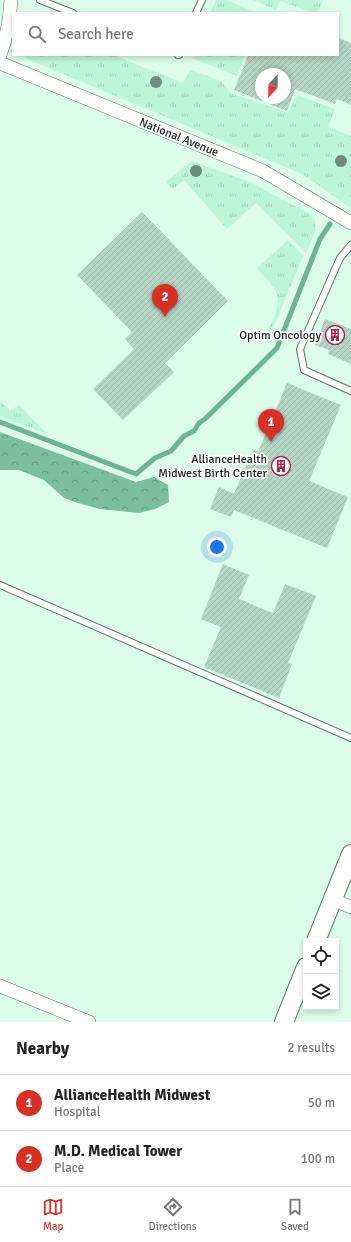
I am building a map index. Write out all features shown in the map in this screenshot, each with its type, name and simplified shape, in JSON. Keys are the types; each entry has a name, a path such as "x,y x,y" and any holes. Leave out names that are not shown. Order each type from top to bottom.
{"main road":[{"path":"317,938 351,854"},
{"path":"284,1022 303,974"}],"street":[{"path":"0,55 10,19 11,0"},
{"name":"National Avenue","path":"0,63 263,171 351,222"},
{"path":"333,900 351,908"},
{"path":"0,986 89,1022"}],"lane":[{"path":"40,0 70,12"},
{"path":"196,12 202,0"},
{"path":"351,245 340,258 300,349 304,370 351,391"},
{"path":"0,585 351,738"}],"green space":[{"path":"216,0 226,0 255,12 210,12"},
{"path":"253,0 323,0 318,12 310,12 280,1 276,10"},
{"path":"24,56 116,56 183,83 191,70 221,81 231,93 255,101 255,104 262,104 288,113 297,95 335,109 328,127 351,136 351,208 302,174 27,59"},
{"path":"193,56 245,56 237,76 192,58"},
{"path":"191,161 250,182 314,216 316,230 306,253 256,203 227,229 184,180 173,189 166,182"},
{"path":"288,240 303,256 269,338 266,334 276,312 278,301 277,295 271,284 257,268"},
{"path":"0,401 10,411 19,405 47,434 0,416"},
{"path":"0,432 136,482 154,477 168,485 169,502 155,509 139,513 100,509 64,498 44,480 19,470 0,470"}],"building":[{"path":"339,38 351,43 351,105 337,99 335,104 295,89 291,100 291,68 255,68 255,98 234,90 248,56 339,56"},
{"path":"269,104 290,104 287,111"},
{"path":"142,212 228,301 165,363 174,372 123,420 93,389 134,349 125,339 132,332 77,275"},
{"name":"Optim Oncology","path":"325,319 351,329 351,364 328,354 329,350 315,345"},
{"name":"AllianceHealth Midwest Birth Center","path":"287,383 341,405 309,481 348,497 327,548 234,510 231,517 210,509 219,487 234,494 253,449 258,452"},
{"path":"223,564 249,575 239,599 273,613 285,584 316,596 288,663 292,664 279,698 204,667 221,627 201,619"}],"waterway":[{"path":"0,422 136,474 155,458 171,451 184,436 194,431 199,423 205,419 277,348 320,239 330,224"}],"place":[{"name":"M.D. Medical Tower","path":"165,317"},
{"name":"Optim Oncology","path":"335,335"},
{"name":"AllianceHealth Midwest","path":"271,442"},
{"name":"AllianceHealth Midwest Birth Center","path":"281,466"}]}
